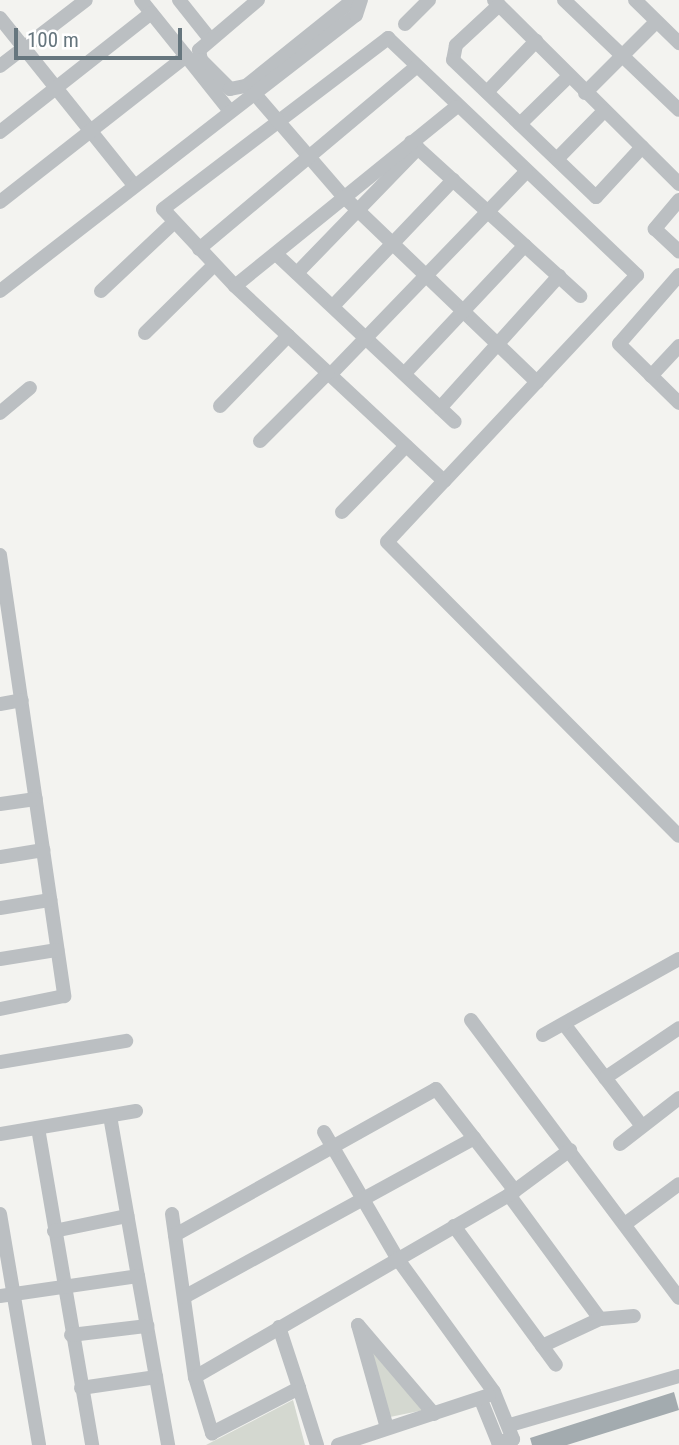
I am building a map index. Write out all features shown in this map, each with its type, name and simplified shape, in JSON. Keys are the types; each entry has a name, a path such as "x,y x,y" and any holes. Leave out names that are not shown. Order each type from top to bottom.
{"street":[{"path":"0,66 86,0"},
{"path":"141,0 229,110"},
{"path":"179,0 210,39"},
{"path":"258,0 199,50 201,60 230,89 241,89 353,0"},
{"path":"0,291 229,110 356,15 361,0"},
{"path":"405,24 429,0"},
{"path":"564,0 679,110"},
{"path":"635,0 679,43"},
{"path":"642,147 596,197 487,92 451,53 496,3 585,93 642,147 679,184"},
{"path":"0,132 151,13"},
{"path":"0,18 89,133 134,184"},
{"path":"585,93 656,22"},
{"path":"444,481 235,286 172,223 163,209 166,203 280,120 381,40 392,41 456,107 638,275 387,542 679,836"},
{"path":"487,92 536,41"},
{"path":"0,202 186,57"},
{"path":"198,249 416,67"},
{"path":"520,124 569,76"},
{"path":"254,93 343,196 537,382"},
{"path":"297,273 414,145 456,107"},
{"path":"557,159 604,111"},
{"path":"414,145 580,296"},
{"path":"235,286 343,196 414,145"},
{"path":"260,442 367,335 424,272 526,172"},
{"path":"334,306 453,180"},
{"path":"679,200 655,229 679,251"},
{"path":"102,292 172,223"},
{"path":"405,373 525,245"},
{"path":"276,254 367,335 455,422"},
{"path":"145,333 214,265"},
{"path":"679,275 619,342 679,403"},
{"path":"440,408 559,276"},
{"path":"220,406 288,336"},
{"path":"651,376 679,346"},
{"path":"0,413 30,388"},
{"path":"342,512 406,446"},
{"path":"0,555 4,602 15,650 62,999 0,1009"},
{"path":"0,652 15,650"},
{"path":"0,704 22,700"},
{"path":"0,804 36,799"},
{"path":"0,857 43,850"},
{"path":"0,908 50,900"},
{"path":"0,959 57,950"},
{"path":"543,1035 679,959"},
{"path":"471,1020 679,1298"},
{"path":"564,1024 642,1126"},
{"path":"605,1078 679,1028"},
{"path":"0,1062 126,1041"},
{"path":"175,1235 334,1149 436,1089 474,1138 600,1319"},
{"path":"620,1144 679,1098"},
{"path":"0,1134 136,1111"},
{"path":"110,1116 168,1445"},
{"path":"38,1128 62,1288 92,1445"},
{"path":"324,1132 397,1258 510,1425 513,1439 498,1442 488,1396"},
{"path":"184,1297 474,1138"},
{"path":"195,1377 512,1193 570,1150"},
{"path":"625,1224 679,1184"},
{"path":"172,1213 195,1377 215,1434 299,1388"},
{"path":"0,1214 7,1295 38,1445"},
{"path":"54,1231 127,1216"},
{"path":"454,1226 556,1365"},
{"path":"7,1295 138,1276"},
{"path":"542,1346 600,1319 634,1316"},
{"path":"387,1428 358,1325 434,1414"},
{"path":"71,1335 147,1326"},
{"path":"279,1327 317,1445"},
{"path":"510,1425 679,1376"},
{"path":"81,1388 156,1377"},
{"path":"338,1445 488,1396"}],"shaded area":[{"path":"364,1338 424,1410 390,1417"},
{"path":"293,1400 305,1445 206,1445"}],"building":[{"path":"674,1392 679,1410 567,1445 532,1445 530,1438"}]}
